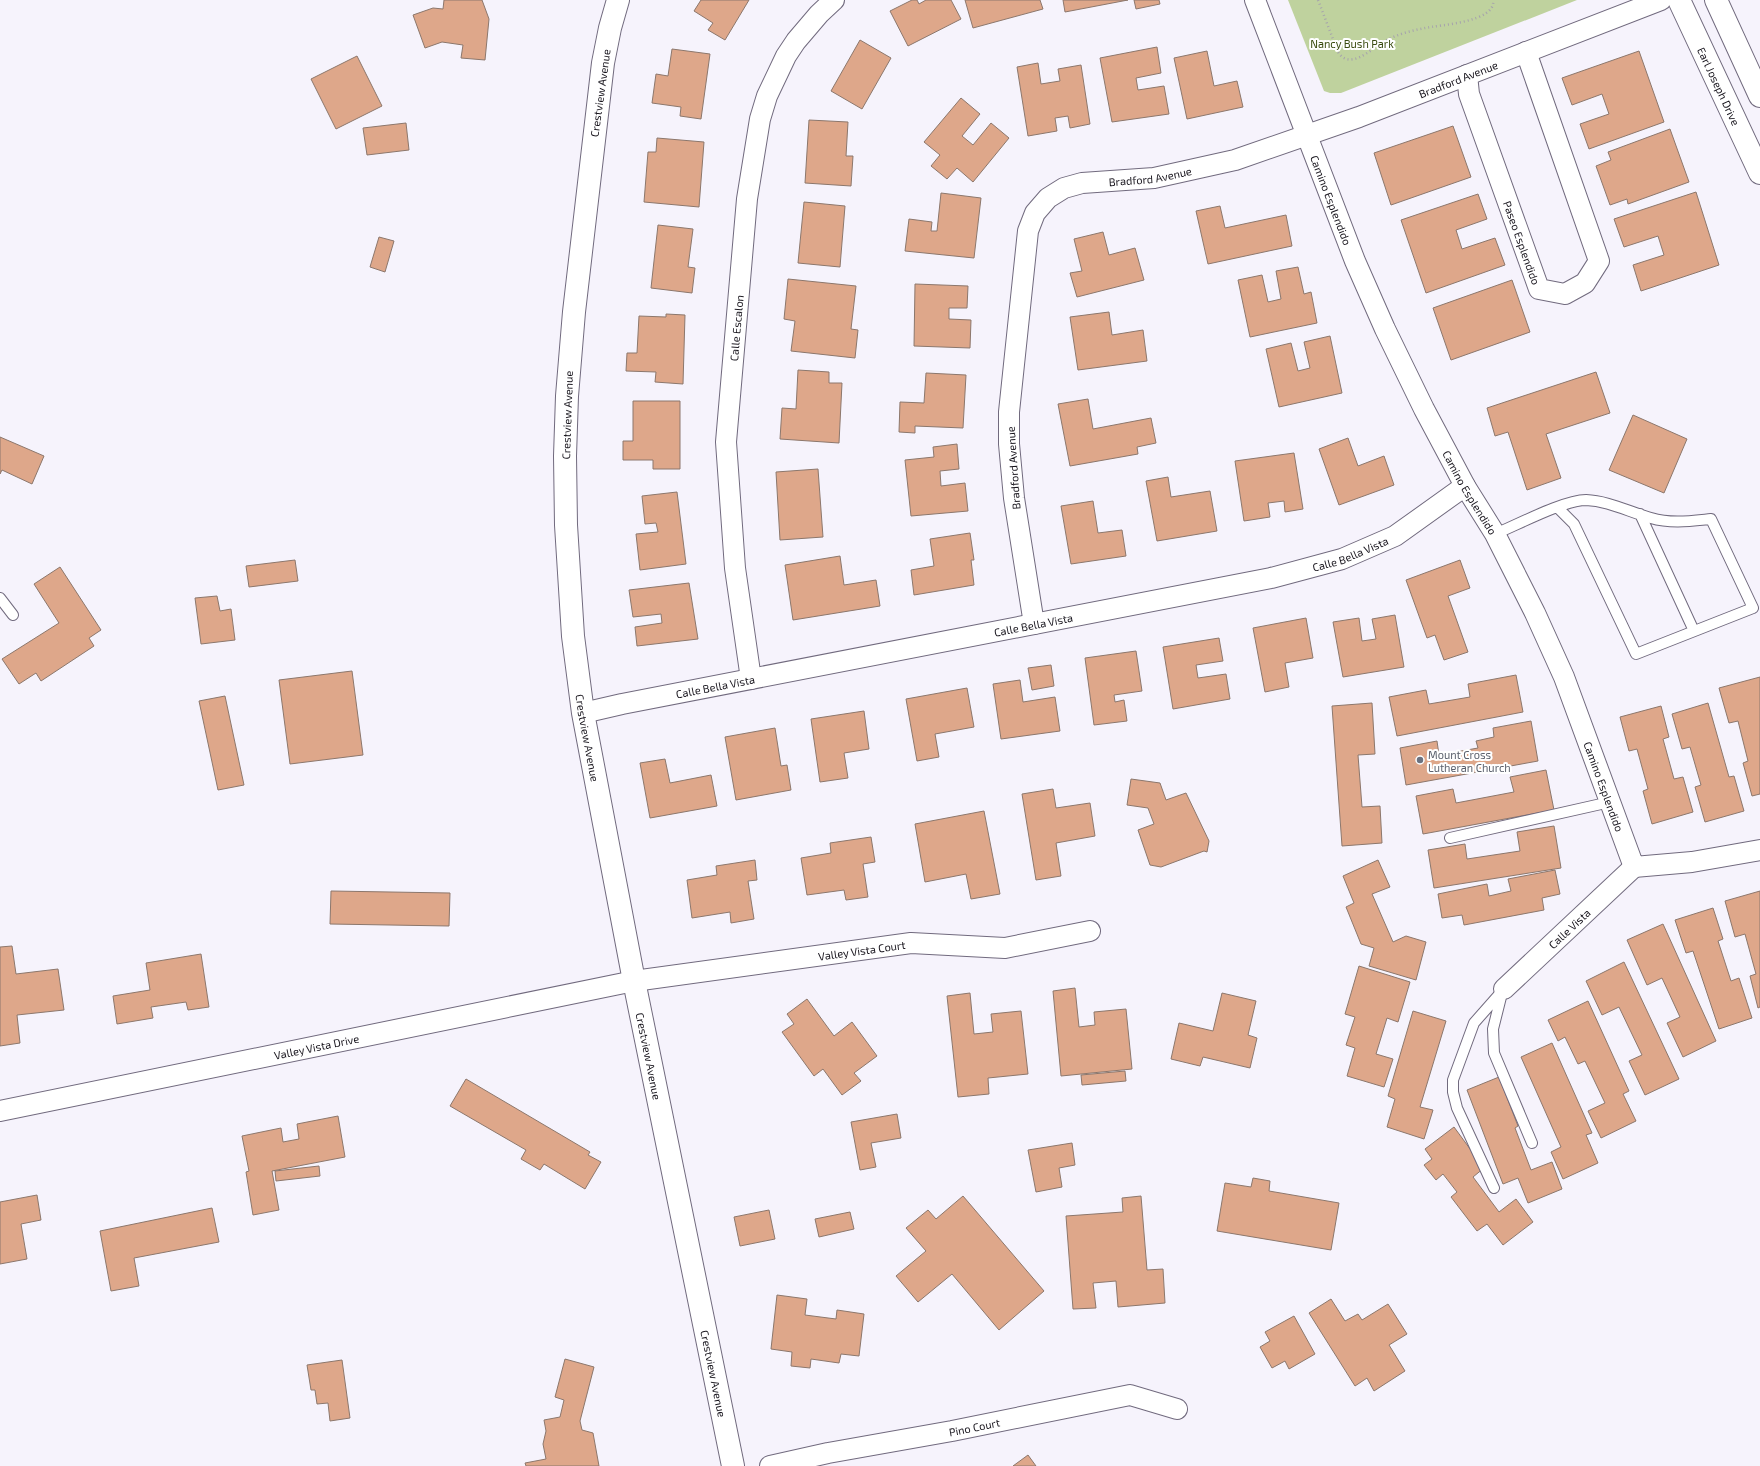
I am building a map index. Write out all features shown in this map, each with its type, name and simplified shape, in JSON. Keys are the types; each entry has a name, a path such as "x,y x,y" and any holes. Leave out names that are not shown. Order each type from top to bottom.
{"street":[{"name":"Crestview Avenue","path":"618,0 610,28 601,83 574,312 567,396 565,463 568,561 573,636 583,713 634,980 733,1466"},
{"name":"Calle Escalon","path":"751,679 735,568 727,475 726,442 747,199 760,119 767,96 786,56 796,41 819,14 834,0"},
{"name":"Camino Esplendido","path":"1255,0 1355,261 1385,330 1465,486 1495,534 1535,613 1564,677 1634,867"},
{"name":"Bradford Avenue","path":"1034,624 1014,498 1009,444 1009,412 1028,231 1035,213 1048,198 1064,188 1082,183 1154,178 1235,160 1306,134 1359,117 1661,0"},
{"name":"Earl Joseph Drive","path":"1679,0 1760,173"},
{"path":"1716,0 1760,96"},
{"name":"Paseo Esplendido","path":"1467,75 1469,94 1539,289 1565,294 1585,283 1599,261 1526,52"},
{"name":"Calle Bella Vista","path":"583,713 622,704 1271,578 1342,559 1395,536 1465,486"},
{"path":"1634,867 1692,862 1760,850"},
{"name":"Calle Vista","path":"1504,989 1634,867"},
{"name":"Valley Vista Court","path":"634,980 911,943 1005,948 1090,931"},
{"name":"Valley Vista Drive","path":"0,1111 634,980"},
{"name":"Pino Court","path":"770,1466 828,1453 960,1430 1130,1395 1177,1409"}],"lane":[{"path":"1495,534 1558,508 1585,500 1603,502 1652,519 1683,522 1712,519 1752,608 1636,654 1574,524 1558,508"},
{"path":"1640,514 1694,631"},
{"path":"0,598 13,615"},
{"path":"1450,838 1610,802"},
{"path":"1504,989 1492,1029 1494,1053 1532,1143"},
{"path":"1494,1188 1457,1108 1453,1092 1453,1080 1474,1023 1504,989"}],"path":[{"path":"1318,0 1338,52 1342,58 1347,60 1360,57 1387,39 1424,28 1458,24 1478,16 1490,10 1494,4 1493,0"}],"green space":[{"name":"Nancy Bush Park","path":"1288,0 1577,0 1341,93 1330,93 1324,91"}],"building":[{"path":"444,0 482,0 489,19 485,60 461,58 463,45 442,42 425,48 413,15 433,8 443,9"},
{"path":"701,0 749,0 725,40 708,30 713,23 694,11"},
{"path":"912,0 917,0 919,4 926,0 951,0 961,19 908,46 890,11"},
{"path":"965,0 1040,0 1043,9 973,28"},
{"path":"1063,0 1128,0 1065,12"},
{"path":"1134,0 1159,0 1160,4 1136,9"},
{"path":"860,40 891,58 862,109 831,91"},
{"path":"1157,47 1161,73 1136,78 1138,90 1164,86 1169,114 1112,122 1100,58"},
{"path":"672,49 710,54 701,119 680,116 681,107 652,103 656,74 668,76"},
{"path":"1207,51 1214,86 1237,81 1243,107 1187,119 1174,58"},
{"path":"1639,51 1664,122 1589,149 1580,124 1609,114 1602,94 1572,105 1562,78"},
{"path":"357,56 382,106 336,129 311,79"},
{"path":"1038,63 1041,84 1060,81 1058,69 1081,65 1090,124 1070,128 1068,116 1055,118 1057,131 1028,136 1017,67"},
{"path":"961,98 980,114 962,136 973,145 991,123 1009,138 973,182 957,168 947,179 931,166 940,155 924,142"},
{"path":"809,120 848,122 846,156 853,156 851,186 805,183"},
{"path":"406,123 409,150 367,155 363,128"},
{"path":"1453,126 1471,177 1391,205 1374,153"},
{"path":"1670,129 1689,182 1628,204 1627,199 1610,205 1596,166 1611,160 1608,152"},
{"path":"657,138 704,142 699,207 644,202 648,152 656,152"},
{"path":"1696,192 1719,265 1641,291 1633,265 1664,255 1658,236 1624,247 1614,219"},
{"path":"941,193 981,198 974,258 905,251 909,219 932,222 931,231 937,231"},
{"path":"1478,194 1487,219 1456,230 1462,249 1495,238 1505,265 1426,293 1401,220"},
{"path":"804,202 845,206 840,267 798,263"},
{"path":"1220,206 1225,228 1286,215 1292,246 1208,264 1196,211"},
{"path":"658,225 693,229 688,267 695,268 692,293 651,288"},
{"path":"1103,232 1109,255 1135,248 1144,280 1077,297 1070,273 1082,271 1074,239"},
{"path":"379,237 394,241 385,272 370,267"},
{"path":"1298,267 1304,294 1311,292 1317,323 1250,337 1238,280 1262,275 1268,302 1281,299 1276,271"},
{"path":"788,279 856,286 851,329 858,330 855,358 791,351 795,321 784,319"},
{"path":"1512,280 1530,332 1451,360 1433,308"},
{"path":"915,284 968,286 967,308 949,308 949,319 971,320 970,348 914,346"},
{"path":"1109,312 1112,335 1143,330 1147,361 1078,370 1070,317"},
{"path":"666,314 685,315 683,384 655,382 656,372 626,371 627,353 637,353 639,316 666,317"},
{"path":"1330,336 1342,393 1279,407 1266,349 1291,343 1298,371 1310,368 1304,342"},
{"path":"798,370 829,372 829,383 842,383 839,443 780,439 782,408 796,409"},
{"path":"1596,372 1610,413 1546,434 1561,478 1527,490 1508,432 1495,436 1487,408"},
{"path":"926,373 966,375 963,428 915,426 915,433 899,432 900,402 924,403"},
{"path":"1088,399 1093,429 1151,418 1156,443 1137,447 1138,454 1070,466 1058,404"},
{"path":"633,401 680,401 680,469 653,469 653,460 623,460 623,441 633,441"},
{"path":"1633,415 1687,439 1664,493 1609,470"},
{"path":"0,437 44,456 32,484 2,470 0,474"},
{"path":"1348,438 1358,466 1384,456 1394,485 1339,505 1319,449"},
{"path":"957,444 959,469 940,471 941,486 965,483 968,511 911,516 905,460 934,457 933,447"},
{"path":"1294,453 1303,509 1285,512 1284,501 1268,503 1270,517 1244,521 1235,461"},
{"path":"818,469 823,537 780,540 776,472"},
{"path":"1168,477 1171,497 1210,491 1217,531 1157,541 1146,481"},
{"path":"677,492 686,564 640,570 636,534 658,532 656,523 645,524 642,496"},
{"path":"1093,501 1098,533 1122,530 1126,556 1071,564 1061,506"},
{"path":"970,533 974,560 971,560 974,585 914,595 911,570 934,566 930,539"},
{"path":"840,556 844,585 876,580 880,606 793,620 785,565"},
{"path":"295,560 298,581 249,587 246,566"},
{"path":"1460,560 1470,588 1448,596 1468,652 1444,660 1435,635 1427,638 1406,580"},
{"path":"60,567 101,630 89,638 94,646 41,681 36,673 19,684 2,659 59,623 34,584"},
{"path":"689,583 698,639 637,646 635,627 662,623 661,614 633,617 629,590"},
{"path":"217,596 220,611 231,609 235,640 201,644 195,598"},
{"path":"1395,615 1404,667 1343,677 1333,622 1359,618 1362,641 1376,639 1372,619"},
{"path":"1306,618 1313,658 1285,663 1289,687 1265,692 1253,628"},
{"path":"1219,638 1223,661 1196,665 1198,678 1226,674 1230,699 1173,709 1163,647"},
{"path":"1136,651 1142,691 1114,695 1115,702 1124,700 1127,721 1094,725 1085,658"},
{"path":"1051,665 1054,686 1032,690 1028,668"},
{"path":"352,671 363,755 290,764 279,680"},
{"path":"1516,675 1523,712 1397,736 1389,697 1426,690 1429,704 1470,697 1468,684"},
{"path":"1760,677 1760,794 1752,796 1743,763 1748,761 1738,721 1729,723 1719,688"},
{"path":"1020,680 1023,702 1055,697 1060,731 1001,739 993,684"},
{"path":"967,688 974,727 935,734 939,757 917,761 906,699"},
{"path":"225,696 244,785 218,790 199,701"},
{"path":"1372,703 1375,754 1358,755 1362,807 1380,806 1382,843 1342,846 1332,706"},
{"path":"1708,703 1729,777 1734,776 1744,811 1705,822 1695,787 1701,785 1690,747 1682,749 1672,714"},
{"path":"1661,706 1669,737 1663,739 1674,779 1683,777 1693,812 1652,824 1643,791 1648,789 1637,749 1629,751 1620,717"},
{"path":"864,711 869,749 844,753 848,778 820,782 811,719"},
{"path":"1531,721 1538,761 1406,785 1400,748 1437,741 1439,755 1478,748 1476,741 1494,737 1493,728"},
{"path":"775,728 781,766 787,765 791,790 736,800 725,737"},
{"path":"665,759 670,783 711,775 717,806 650,818 640,763"},
{"path":"1546,770 1554,810 1423,834 1416,796 1453,789 1456,803 1514,792 1510,777"},
{"path":"1131,779 1160,783 1166,800 1186,793 1209,841 1207,852 1204,851 1161,867 1150,865 1138,830 1154,824 1148,808 1127,805"},
{"path":"1053,789 1056,808 1090,803 1095,836 1056,843 1061,876 1036,880 1022,794"},
{"path":"984,811 1000,894 971,899 966,874 925,882 915,824"},
{"path":"1554,826 1561,868 1434,888 1428,850 1465,844 1467,859 1520,851 1517,832"},
{"path":"871,837 875,862 863,864 868,897 846,900 844,890 807,895 801,858 831,853 830,843"},
{"path":"755,860 757,880 748,881 754,919 731,923 730,912 692,918 687,880 717,875 716,866"},
{"path":"1378,860 1390,887 1372,894 1393,942 1406,936 1426,942 1416,980 1369,966 1374,948 1361,944 1346,907 1354,903 1343,876"},
{"path":"1555,870 1560,894 1542,898 1544,910 1464,925 1462,915 1442,918 1438,894 1487,884 1489,896 1511,891 1508,879"},
{"path":"331,891 450,893 449,926 330,924"},
{"path":"1760,891 1760,1007 1758,1008 1750,976 1756,974 1745,934 1735,937 1725,901"},
{"path":"1713,908 1723,939 1718,941 1731,981 1739,978 1752,1018 1719,1029 1693,951 1686,953 1675,920"},
{"path":"1663,924 1716,1041 1683,1057 1667,1023 1680,1017 1662,978 1647,985 1627,940"},
{"path":"12,946 16,974 58,969 64,1010 17,1015 20,1043 0,1046 0,947"},
{"path":"201,954 209,1007 188,1010 186,1002 151,1007 153,1018 117,1024 113,996 150,990 146,963"},
{"path":"1624,962 1679,1079 1645,1095 1629,1061 1642,1055 1619,1007 1602,1015 1586,981"},
{"path":"1359,966 1410,982 1398,1022 1387,1018 1376,1054 1393,1059 1384,1087 1347,1076 1355,1048 1346,1045 1355,1017 1345,1014"},
{"path":"1075,988 1079,1027 1095,1025 1094,1012 1126,1009 1132,1069 1061,1076 1053,991"},
{"path":"970,993 974,1034 993,1032 991,1014 1021,1011 1028,1074 988,1078 989,1094 958,1097 947,996"},
{"path":"1222,993 1256,1001 1248,1035 1257,1038 1250,1068 1203,1057 1200,1066 1171,1059 1179,1023 1213,1031"},
{"path":"807,999 834,1036 852,1022 877,1056 854,1073 861,1081 842,1095 823,1069 814,1076 782,1032 794,1024 787,1014"},
{"path":"1588,1001 1629,1091 1623,1094 1636,1121 1601,1138 1588,1111 1605,1103 1585,1061 1578,1064 1565,1037 1558,1041 1548,1020"},
{"path":"1413,1011 1446,1021 1420,1107 1433,1110 1424,1139 1387,1127 1395,1099 1388,1096"},
{"path":"1552,1043 1592,1133 1586,1135 1598,1163 1563,1179 1551,1152 1561,1147 1521,1057"},
{"path":"1125,1071 1126,1081 1082,1085 1081,1075"},
{"path":"1499,1077 1518,1126 1515,1128 1531,1170 1552,1162 1562,1189 1528,1203 1518,1178 1503,1184 1467,1090"},
{"path":"466,1079 590,1152 588,1155 601,1162 585,1189 544,1164 540,1170 521,1159 526,1150 450,1106"},
{"path":"897,1114 901,1138 871,1143 876,1167 860,1170 851,1122"},
{"path":"338,1116 345,1157 272,1171 279,1210 253,1215 246,1172 249,1171 242,1136 281,1128 283,1142 299,1139 297,1124"},
{"path":"1454,1127 1484,1168 1473,1177 1499,1212 1516,1199 1533,1222 1503,1245 1487,1224 1477,1231 1451,1197 1457,1192 1443,1174 1436,1180 1424,1165 1432,1159 1425,1149"},
{"path":"1072,1143 1075,1165 1059,1168 1062,1187 1036,1192 1028,1150"},
{"path":"319,1166 320,1176 276,1181 275,1171"},
{"path":"1253,1178 1270,1181 1269,1191 1339,1203 1331,1250 1217,1231 1225,1183 1251,1187"},
{"path":"37,1195 41,1220 21,1224 27,1259 0,1264 0,1202"},
{"path":"963,1196 1044,1291 999,1330 952,1274 918,1302 896,1276 926,1251 906,1228 928,1210 936,1219"},
{"path":"1141,1196 1147,1270 1163,1269 1165,1303 1118,1307 1116,1281 1093,1283 1096,1308 1073,1309 1066,1216 1123,1212 1122,1198"},
{"path":"212,1208 219,1242 134,1258 139,1286 111,1291 100,1231"},
{"path":"769,1210 775,1239 740,1246 734,1217"},
{"path":"850,1212 854,1229 819,1237 815,1219"},
{"path":"777,1295 807,1299 805,1315 836,1319 837,1310 864,1314 859,1356 841,1354 839,1363 811,1359 810,1368 791,1366 792,1352 771,1349"},
{"path":"1331,1299 1345,1321 1358,1314 1362,1320 1388,1304 1407,1334 1389,1345 1405,1371 1374,1391 1367,1378 1355,1386 1309,1313"},
{"path":"1294,1316 1315,1354 1289,1369 1285,1361 1272,1368 1260,1347 1270,1341 1265,1332"},
{"path":"565,1359 594,1367 580,1421 582,1430 593,1433 599,1466 526,1466 525,1463 546,1459 543,1444 546,1431 544,1420 560,1417 564,1400 555,1397"},
{"path":"342,1360 350,1418 330,1421 328,1403 317,1404 315,1390 311,1390 307,1365"},
{"path":"1028,1455 1036,1466 1013,1466"}],"place":[{"name":"Mount Cross Lutheran Church","path":"1420,760"}]}
